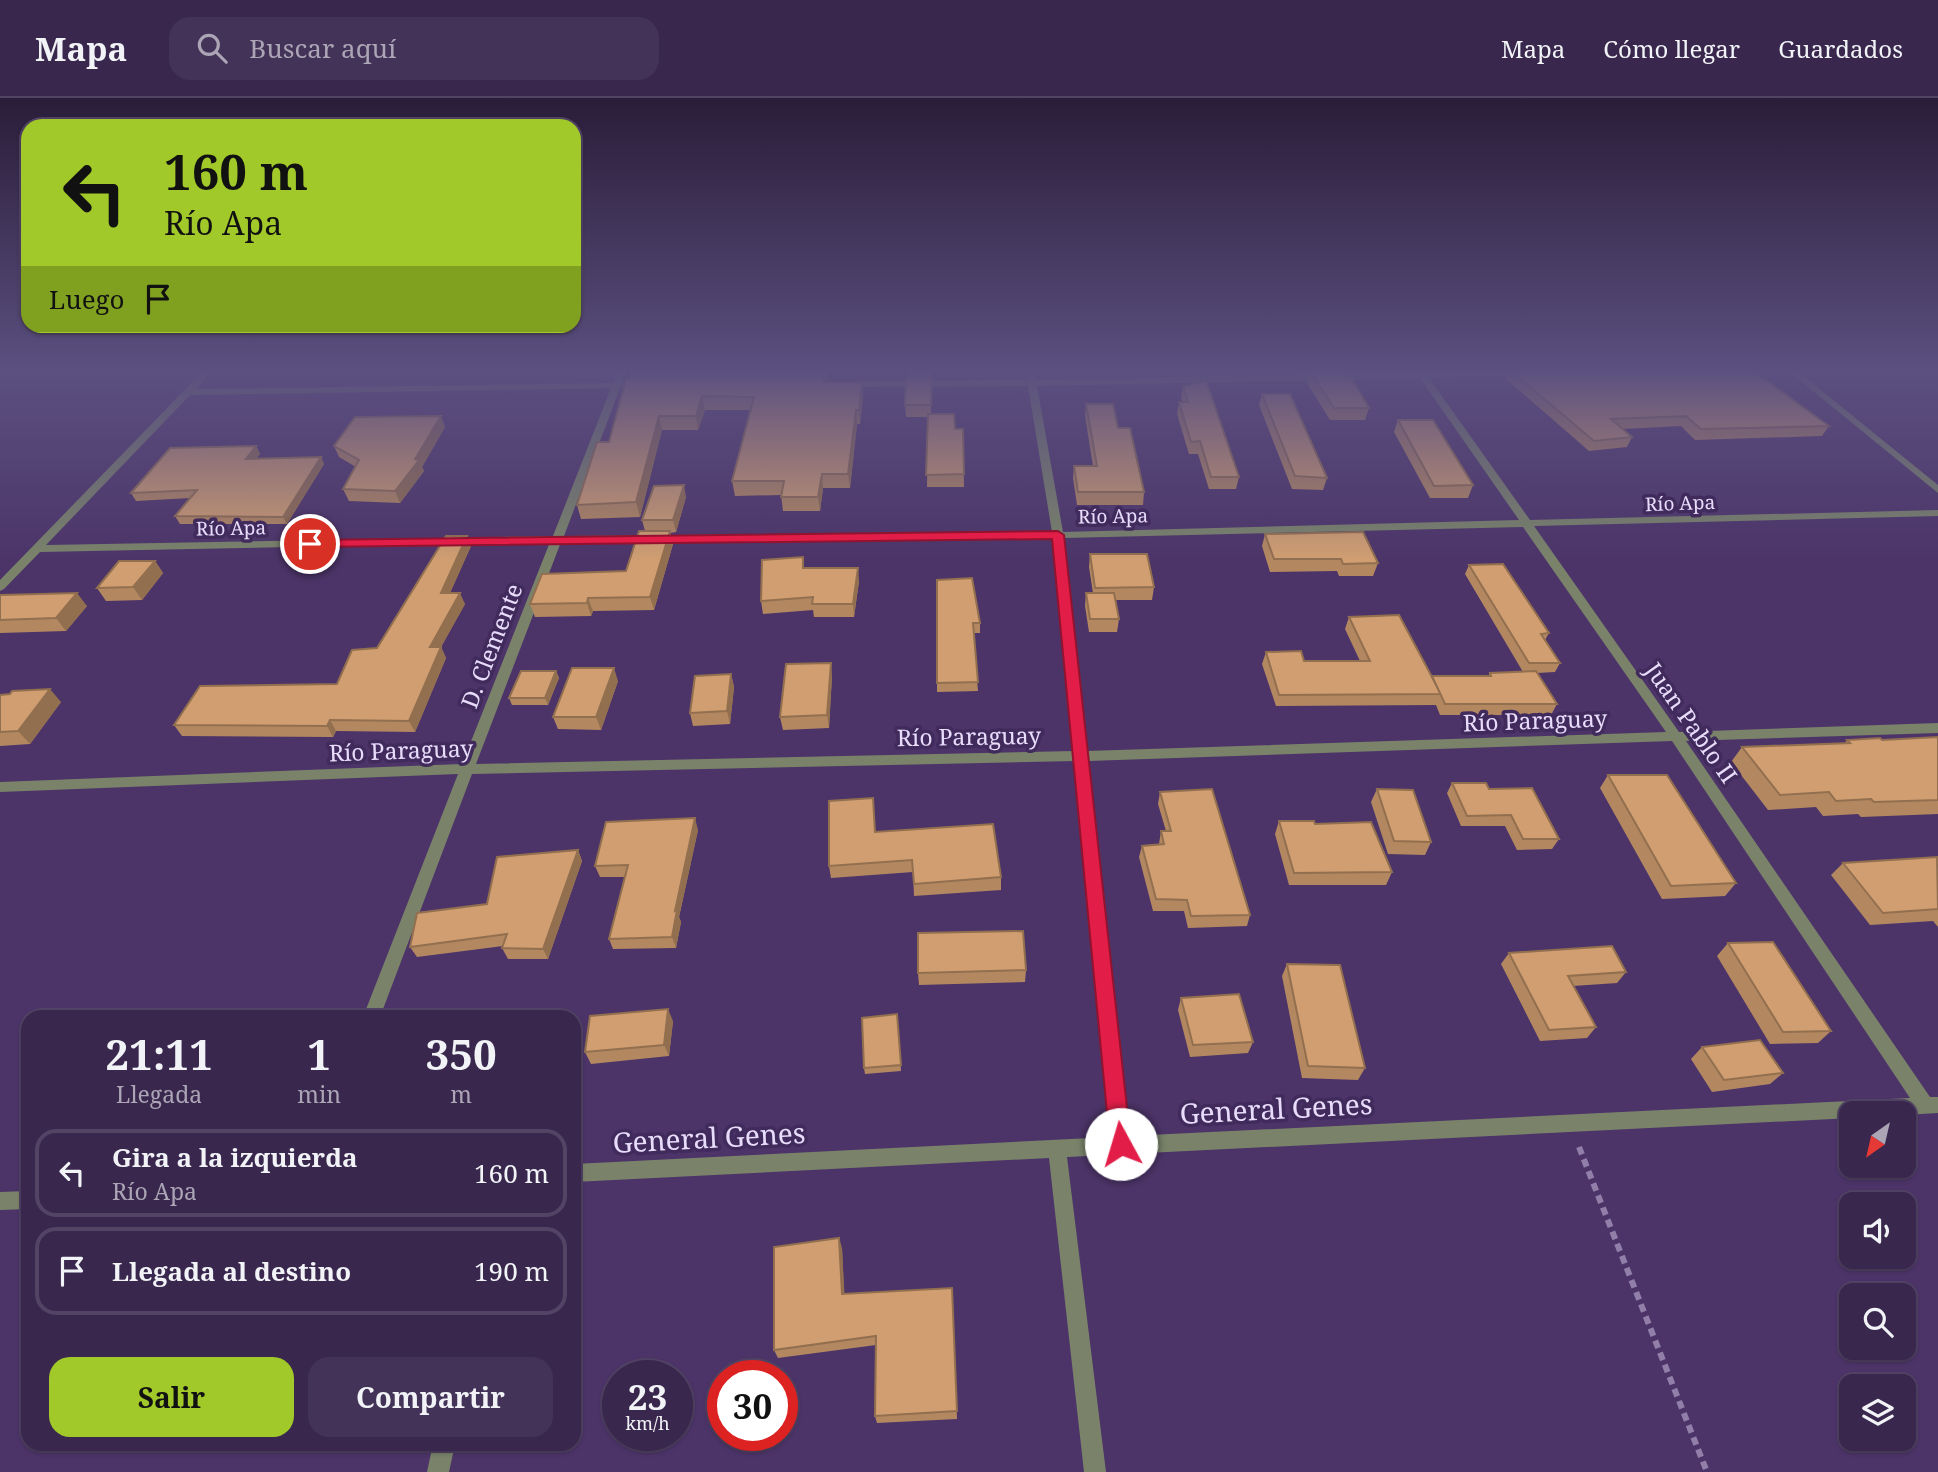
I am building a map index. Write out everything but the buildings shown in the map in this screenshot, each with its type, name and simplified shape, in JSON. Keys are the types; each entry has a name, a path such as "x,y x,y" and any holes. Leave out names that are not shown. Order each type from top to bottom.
{"street":[{"path":"0,587 148,433"},
{"name":"D. Clemente","path":"373,1010 598,433"},
{"path":"1041,433 1058,535 1121,1144"},
{"name":"Juan Pablo II","path":"1463,433 1932,1105"},
{"path":"1868,433 1938,490"},
{"name":"Río Apa","path":"37,549 557,539 1058,535 1938,513"},
{"name":"Río Paraguay","path":"0,787 467,769 1082,756 1938,729"},
{"name":"General Genes","path":"581,1173 1932,1105"},
{"path":"1057,1148 1095,1472"},
{"path":"0,1201 21,1200"},
{"path":"438,1472 442,1451"}],"path":[{"path":"1569,1122 1707,1472"}],"route":[{"path":"310,544 1058,535 1121,1144"}]}
